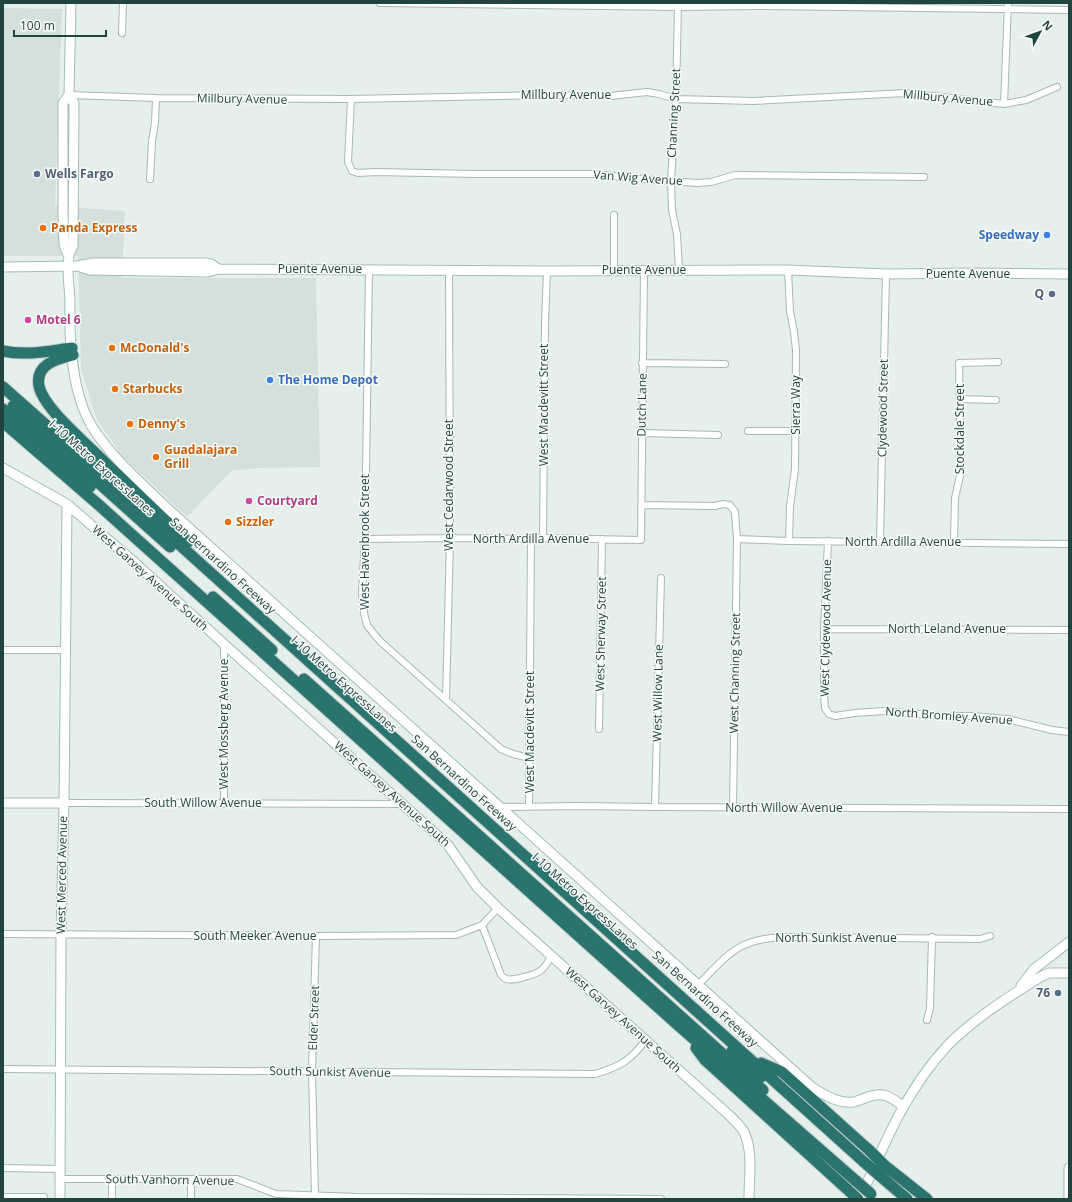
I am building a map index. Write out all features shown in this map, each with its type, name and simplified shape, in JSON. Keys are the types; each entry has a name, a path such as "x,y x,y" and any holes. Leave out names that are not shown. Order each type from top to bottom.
{"highway":[{"path":"3,351 28,354 72,351"},
{"path":"72,351 47,364 43,369 39,386 43,395 57,414 149,506 197,550 214,576"},
{"name":"San Bernardino Freeway","path":"3,387 752,1059 864,1162 882,1170 906,1199"},
{"name":"I-10 Metro ExpressLanes","path":"3,397 814,1125 830,1131"},
{"name":"I-10 Metro ExpressLanes","path":"3,409 809,1131 816,1147"},
{"path":"3,422 72,481 680,1027 874,1197"},
{"path":"3,430 72,481"},
{"path":"680,1027 705,1060 857,1197"},
{"path":"752,1059 782,1072 870,1151 882,1170 927,1199"}],"street":[{"path":"71,3 69,94 63,103 62,178 64,245 71,263 69,325 80,398 90,423 103,442 122,465 167,508 813,1088 828,1097 842,1102 854,1102 876,1094 882,1094 891,1097 903,1106"},
{"path":"122,33 123,3"},
{"path":"380,3 677,5 761,4 1069,10"},
{"path":"1004,104 1008,3"},
{"name":"Channing Street","path":"677,5 676,99 671,181 672,210 677,234 679,270"},
{"name":"Millbury Avenue","path":"69,94 156,98 351,100 550,95 611,96 647,92 676,99 768,101 906,93 1004,104 1026,100 1057,87"},
{"path":"150,180 156,98"},
{"name":"Van Wig Avenue","path":"351,100 348,162 352,171 358,173 596,174 671,181 711,182 735,176 924,177"},
{"path":"614,215 614,270"},
{"name":"Puente Avenue","path":"3,267 71,263 90,270 162,272 208,272 219,268 547,271 788,270 886,274 1069,274"},
{"name":"West Havenbrook Street","path":"369,270 365,539 362,593 367,625 381,642 501,749 513,754 530,758"},
{"name":"West Cedarwood Street","path":"446,700 450,538 449,270"},
{"name":"Dutch Lane","path":"641,540 644,270"},
{"name":"Sierra Way","path":"788,270 790,311 796,350 795,469 790,506 790,540"},
{"name":"West Macdevitt Street","path":"543,538 545,322 547,271"},
{"name":"Clydewood Street","path":"880,542 886,274"},
{"name":"Stockdale Street","path":"954,542 955,498 961,471 959,362 998,362"},
{"path":"642,363 725,364"},
{"path":"960,399 996,400"},
{"path":"748,430 796,431"},
{"path":"642,433 718,434"},
{"name":"West Garvey Avenue South","path":"3,468 66,504 134,562 404,804 448,845 477,887 498,908 729,1115 744,1133 748,1145 749,1199"},
{"name":"West Merced Avenue","path":"60,1199 61,934 64,803 66,504"},
{"path":"641,505 730,505 736,512 737,539"},
{"name":"North Ardilla Avenue","path":"365,539 543,538 641,540"},
{"name":"West Macdevitt Street","path":"529,805 531,539"},
{"name":"West Sherway Street","path":"599,729 602,539"},
{"name":"North Ardilla Avenue","path":"737,539 1069,544"},
{"name":"West Channing Street","path":"732,807 737,539"},
{"name":"West Clydewood Avenue","path":"828,541 824,628 824,696 825,708 829,714"},
{"name":"West Willow Lane","path":"655,807 661,578"},
{"name":"North Leland Avenue","path":"824,628 1069,630"},
{"name":"West Mossberg Avenue","path":"224,644 224,804"},
{"path":"3,650 65,650"},
{"name":"North Bromley Avenue","path":"829,714 835,716 884,711 942,716 973,716 1007,719 1052,730 1069,732"},
{"name":"South Willow Avenue","path":"3,802 404,804"},
{"name":"North Willow Avenue","path":"500,807 529,805 1069,809"},
{"name":"South Meeker Avenue","path":"3,934 316,936 456,935 482,925 498,908"},
{"path":"482,925 501,975 505,978 509,979 531,975 546,965 551,956"},
{"name":"Elder Street","path":"314,1195 312,1072 316,936"},
{"name":"North Sunkist Avenue","path":"698,985 725,957 747,943 757,939 774,937 980,938 990,936"},
{"path":"927,1020 930,1008 932,938"},
{"path":"1018,991 1034,969 1069,942"},
{"path":"857,1197 903,1106 929,1068 949,1044 971,1024 1042,976 1049,972 1069,973"},
{"name":"South Sunkist Avenue","path":"3,1069 595,1074 616,1067 635,1055 646,1041"},
{"path":"3,1168 60,1169"},
{"path":"1069,1168 1069,1199"},
{"path":"191,1178 191,1199"},
{"name":"South Vanhorn Avenue","path":"60,1179 236,1179 276,1196 314,1195 358,1198 661,1199"},
{"path":"112,1179 112,1199"},
{"path":"3,1197 44,1198"}],"shaded area":[{"path":"3,8 62,9 55,206 125,211 122,278 316,278 320,467 259,468 231,471 187,517 123,457 97,420 81,369 78,256 3,256"}],"place":[{"name":"Wells Fargo","path":"37,174"},
{"name":"Panda Express","path":"43,228"},
{"name":"Speedway","path":"1047,235"},
{"name":"Q","path":"1052,294"},
{"name":"Motel 6","path":"28,320"},
{"name":"McDonald's","path":"112,348"},
{"name":"The Home Depot","path":"270,380"},
{"name":"Starbucks","path":"115,389"},
{"name":"Denny's","path":"130,424"},
{"name":"Guadalajara Grill","path":"156,457"},
{"name":"Courtyard","path":"249,501"},
{"name":"Sizzler","path":"228,522"},
{"name":"76","path":"1058,993"}]}
